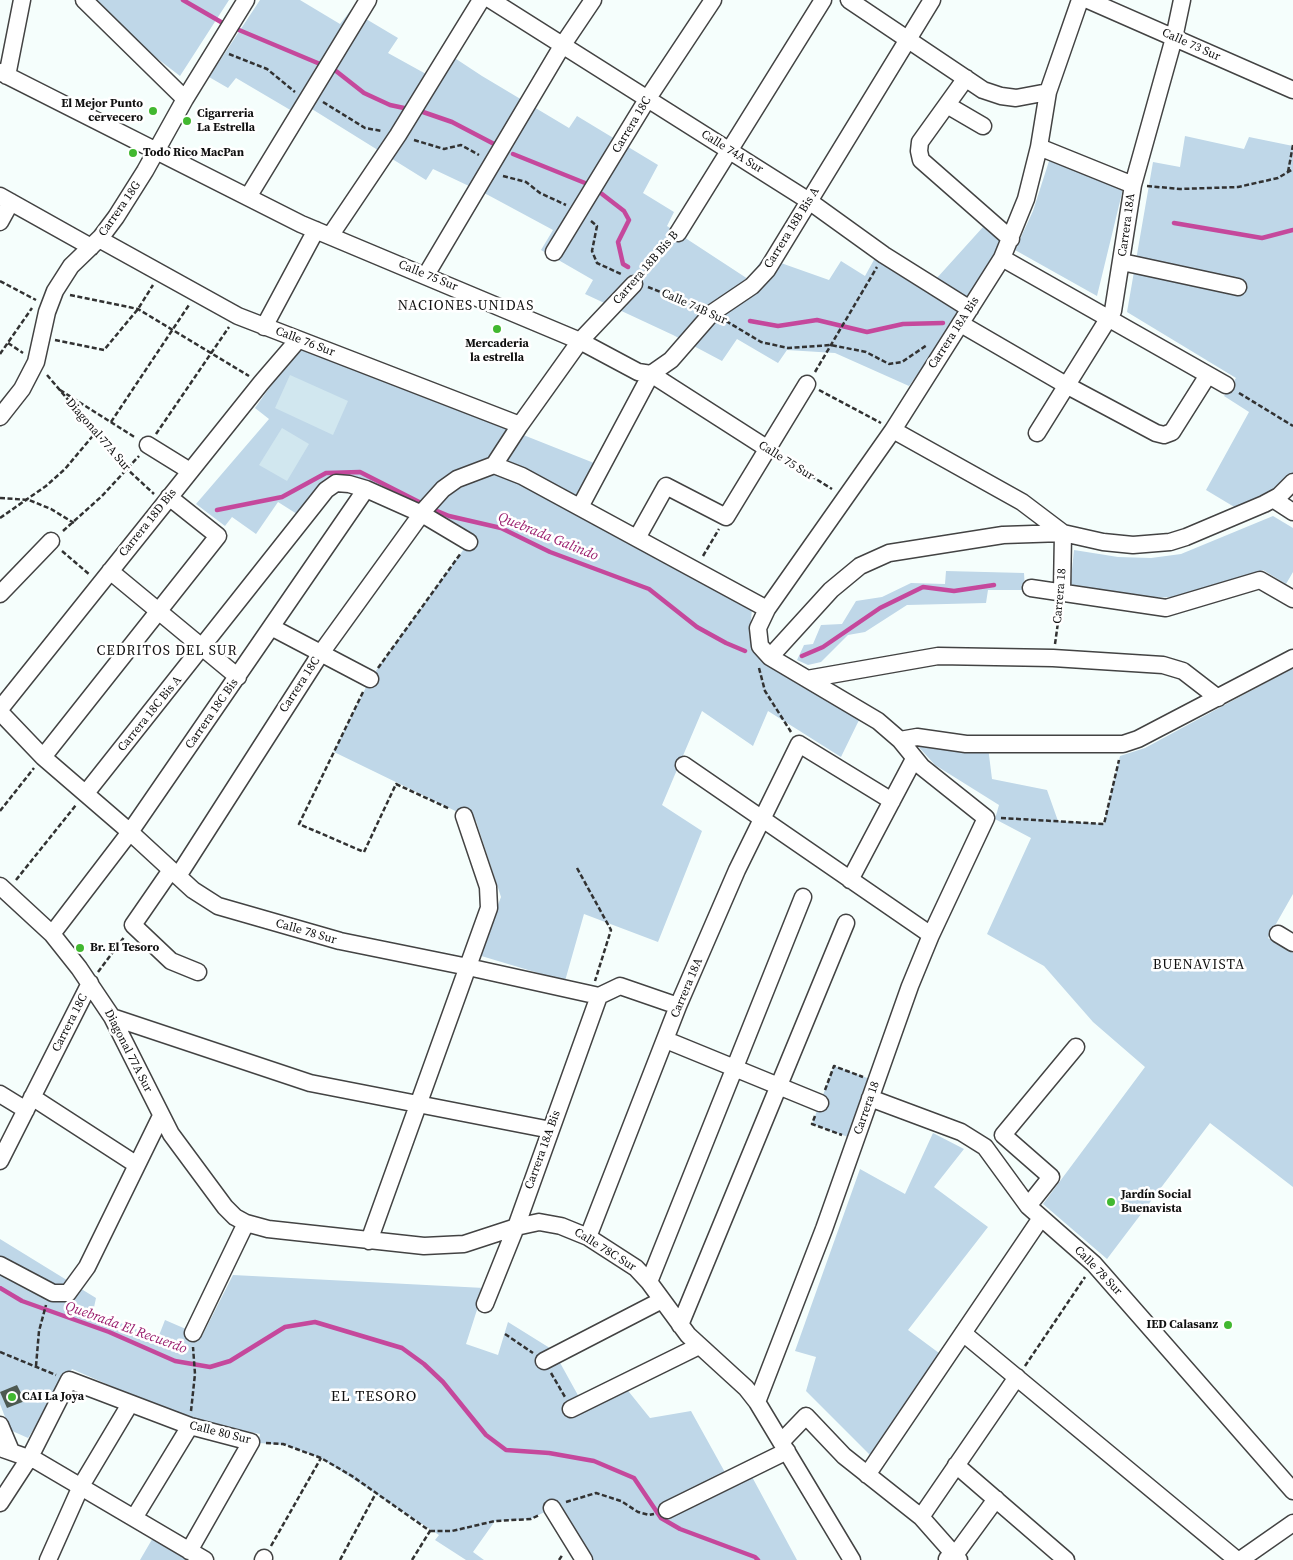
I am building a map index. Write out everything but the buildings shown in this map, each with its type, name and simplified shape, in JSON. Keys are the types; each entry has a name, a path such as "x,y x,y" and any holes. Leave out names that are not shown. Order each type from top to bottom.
{"street":[{"path":"3,74 22,0"},
{"path":"84,0 185,99"},
{"name":"Carrera 18G","path":"0,417 22,389 36,362 42,337 43,304 55,292 71,266 110,227 246,0"},
{"path":"248,197 368,0"},
{"path":"264,327 323,233 398,135 481,0"},
{"name":"Calle 74A Sur","path":"491,0 730,150 809,201 884,255 970,309"},
{"path":"426,275 562,46 593,0"},
{"name":"Carrera 18C","path":"554,252 648,98 713,0"},
{"name":"Carrera 18B Bis B","path":"678,233 823,0"},
{"path":"849,0 984,90 1001,96 1024,97 1048,92"},
{"name":"Carrera 18B Bis A","path":"580,507 651,374 671,360 712,313 761,278 932,0"},
{"name":"Carrera 18A Bis","path":"766,654 758,633 767,609 893,430 1002,258 1026,199 1039,147 1048,92 1080,0"},
{"name":"Calle 73 Sur","path":"1088,0 1293,90"},
{"name":"Carrera 18A","path":"1037,433 1108,319 1116,301 1133,185 1174,38 1182,0"},
{"name":"Calle 75 Sur","path":"3,74 323,233 580,341 638,372 651,374 768,449"},
{"path":"966,78 920,142 921,160 1011,239"},
{"path":"947,105 983,126"},
{"path":"1039,147 1133,185"},
{"path":"0,222 6,199"},
{"name":"Calle 76 Sur","path":"6,199 160,273 238,316 520,425"},
{"path":"1002,258 1226,385"},
{"path":"1122,262 1238,287"},
{"name":"Carrera 18B Bis B","path":"494,465 580,341 635,283"},
{"path":"961,324 1066,385 1156,433 1164,435 1172,432 1208,375"},
{"name":"Carrera 18D Bis","path":"0,710 166,500 298,340"},
{"path":"637,538 666,486 726,517 807,384"},
{"path":"893,430 1022,502 1063,533"},
{"path":"148,445 190,471"},
{"path":"426,508 443,489 457,479 494,465 522,476 767,609"},
{"path":"986,818 914,759 900,740 878,721 766,654 831,590 860,566 890,553 1003,535 1063,533 1103,542 1133,545 1170,542 1203,530 1273,499 1293,482"},
{"name":"Carrera 18C Bis A","path":"86,793 203,648 326,490 336,483 349,484 366,490"},
{"path":"366,490 426,508 469,542"},
{"name":"Carrera 18C Bis","path":"52,934 130,832 366,490"},
{"path":"1273,499 1293,512"},
{"path":"43,757 218,536 166,500"},
{"name":"Carrera 18C","path":"133,926 175,873 321,653 426,508"},
{"name":"Carrera 18","path":"1062,592 1063,533"},
{"path":"0,594 51,541"},
{"path":"105,577 158,611 238,677"},
{"path":"1031,588 1166,608 1255,580 1265,582 1293,599"},
{"path":"272,628 370,679"},
{"path":"807,679 938,656 1053,658 1163,665 1183,672 1218,698"},
{"path":"900,740 917,737 966,744 1123,744 1138,739 1293,658"},
{"name":"Calle 78 Sur","path":"0,710 43,757 205,900 218,906 340,941 468,966 595,995"},
{"path":"799,744 892,801"},
{"name":"Carrera 18A","path":"588,1237 678,1006 736,870 799,744"},
{"path":"850,880 914,759"},
{"path":"684,765 931,935"},
{"path":"369,1241 489,908 488,887 464,816"},
{"name":"Carrera 18","path":"758,1402 824,1229 876,1081 931,935 986,818"},
{"name":"Diagonal 77A Sur","path":"2,889 52,934 90,983 112,1018 160,1116 225,1206 246,1223"},
{"path":"649,1282 803,897"},
{"path":"680,1325 846,923"},
{"path":"133,926 170,961 198,972"},
{"path":"1278,934 1293,943"},
{"name":"Carrera 18C","path":"0,1161 90,983"},
{"path":"595,995 620,986 678,1006"},
{"name":"Carrera 18A Bis","path":"485,1304 516,1227 551,1130 595,995"},
{"path":"112,1018 310,1083 417,1106 551,1130"},
{"path":"666,1040 820,1103"},
{"path":"1028,1206 1051,1177 1004,1135 1076,1047"},
{"path":"0,1094 29,1103 137,1165"},
{"name":"Calle 78 Sur","path":"870,1098 971,1137 985,1147 1010,1184 1028,1206 1094,1264 1293,1491"},
{"path":"0,1265 53,1293 68,1293 87,1267 160,1116"},
{"path":"867,1475 1041,1218"},
{"name":"Calle 78C Sur","path":"246,1223 268,1229 369,1241 450,1246 476,1241 534,1222 550,1223 572,1229 588,1237 626,1261 649,1282 680,1325 698,1346 736,1378 758,1402 852,1560"},
{"path":"193,1333 246,1223"},
{"path":"544,1361 662,1300"},
{"path":"963,1333 1238,1560 1293,1523"},
{"path":"571,1409 698,1346"},
{"path":"921,1517 1017,1377"},
{"path":"0,1503 30,1457 69,1380"},
{"name":"Calle 80 Sur","path":"69,1380 190,1426 251,1442"},
{"path":"48,1560 81,1486 130,1404"},
{"path":"667,1510 784,1446 806,1416 844,1456 921,1517 953,1558 996,1499"},
{"path":"0,1425 5,1450 30,1457 205,1560"},
{"path":"134,1518 190,1426"},
{"path":"189,1550 251,1442"},
{"path":"956,1465 1066,1560"},
{"path":"552,1508 584,1560"}],"path":[{"name":"Calle 74B Sur","path":"216,48 267,69 306,100 323,102 365,128 398,135 444,149 461,145 490,166 526,182 540,192 580,211 597,226 592,251 597,263 635,283 712,313 761,342 788,348 831,345 866,352 889,364 902,362 927,345 944,349"},
{"path":"1288,172 1293,145"},
{"path":"1133,185 1180,189 1238,187 1278,178 1293,169"},
{"name":"Carrera 18B Bis B","path":"635,283 678,233"},
{"path":"884,255 807,384 893,430"},
{"path":"42,337 104,350 138,309 160,273"},
{"path":"0,280 43,304 0,354"},
{"path":"55,292 138,309 261,383"},
{"path":"111,422 197,294"},
{"path":"105,577 51,541 74,523 148,445 238,316"},
{"name":"Diagonal 77A Sur","path":"36,362 127,469 166,500"},
{"path":"1226,385 1293,426"},
{"path":"58,388 148,445"},
{"path":"0,518 29,500 65,469 96,432"},
{"name":"Calle 75 Sur","path":"768,449 845,498"},
{"path":"0,498 29,500 51,509 74,523"},
{"path":"695,569 726,517"},
{"name":"Carrera 18","path":"1053,658 1062,592"},
{"path":"766,654 757,662 765,691 799,744"},
{"path":"986,818 1104,824 1123,744"},
{"path":"0,810 43,757"},
{"path":"299,824 364,852 396,784 464,816"},
{"path":"2,889 86,793"},
{"path":"577,868 611,930 595,995"},
{"name":"Carrera 18C","path":"90,983 133,926"},
{"path":"834,1066 876,1081"},
{"path":"1017,1377 1094,1264"},
{"path":"36,1366 42,1318 48,1301"},
{"path":"0,1352 69,1380"},
{"path":"190,1426 195,1374 194,1355"},
{"name":"Calle 80 Sur","path":"251,1442 283,1444 321,1458 376,1493 430,1531 412,1560"},
{"path":"263,1559 321,1458"},
{"path":"340,1560 376,1493"}],"shaded area":[{"path":"93,0 229,0 180,76 133,40"},
{"path":"260,0 300,0 340,24 351,10 398,38 388,53 426,74 441,49 569,128 577,116 658,165 643,193 674,212 667,226 748,279 764,257 829,280 841,261 865,276 875,258 927,289 983,227 1002,239 963,311 909,386 835,353 787,350 778,363 737,339 722,361 673,335 585,294 593,280 541,250 553,230 488,195 433,169 426,180 299,101 292,111 236,78 228,88 209,77"},
{"path":"1185,136 1244,149 1249,137 1293,146 1293,473 1281,486 1263,499 1236,508 1206,490 1249,412 1224,396 1236,378 1127,312 1153,162 1180,167"},
{"path":"1049,161 1123,189 1097,296 1015,250 1033,211"},
{"path":"299,346 599,465 576,509 752,608 750,633 860,718 841,757 768,711 753,746 702,711 662,805 702,831 658,942 584,914 565,981 478,955 501,897 476,821 334,752 370,679 469,542 416,507 322,485 297,514 278,502 256,534 232,517 225,526 196,504 269,419 255,408"},
{"path":"290,375 348,401 333,435 275,408"},
{"path":"282,428 309,444 287,481 259,465"},
{"path":"1273,516 1293,528 1293,572 1286,584 1263,570 1221,585 1177,597 1136,598 1070,589 1074,550 1118,557 1151,558 1181,554"},
{"path":"946,571 1024,573 1025,590 988,590 986,603 907,605 865,632 848,635 821,662 808,665 797,660 804,645 813,644 821,625 842,624 856,601 882,597 911,583 945,584"},
{"path":"1293,668 1293,894 1268,938 1293,953 1293,1187 1210,1123 1107,1259 1043,1204 1145,1067 1093,1022 1044,966 987,934 1031,838 995,819 999,805 935,765 916,744 988,747 992,779 1047,790 1058,821 1104,824 1120,756 1145,748"},
{"path":"834,1066 870,1079 848,1137 812,1124"},
{"path":"933,1133 964,1149 934,1187 988,1227 908,1330 939,1353 876,1461 806,1391 816,1357 795,1351 860,1169 905,1194"},
{"path":"0,1239 96,1298 93,1312 158,1338 165,1320 202,1336 233,1275 484,1288 466,1344 498,1355 508,1322 553,1350 585,1408 625,1387 650,1418 691,1411 732,1485 751,1475 797,1560 591,1560 556,1506 531,1519 495,1521 473,1552 484,1560 466,1560 435,1540 439,1535 321,1458 286,1445 259,1443 260,1434 208,1423 150,1403 72,1369 28,1438 10,1430 0,1404"},
{"path":"154,1536 193,1560 140,1560"}],"waterway":[{"path":"183,0 221,22"},
{"path":"239,30 320,64"},
{"path":"336,71 364,93 390,105 404,108"},
{"path":"423,112 452,122 496,145"},
{"path":"513,154 585,183"},
{"path":"602,194 624,211 629,220 618,242 623,264 628,267"},
{"path":"1174,223 1262,238 1293,230"},
{"path":"750,321 778,326 817,320 867,332 903,324 943,323"},
{"name":"Quebrada Galindo","path":"217,510 282,497 326,473 360,472 423,504"},
{"name":"Quebrada Galindo","path":"430,508 449,516 501,528 550,552 649,589 697,627 745,651"},
{"name":"Quebrada Galindo","path":"802,656 823,647 880,608 923,587 954,591 994,585"},
{"name":"Quebrada El Recuerdo","path":"0,1288 22,1301 109,1332 175,1361 210,1367 230,1361 285,1327 315,1322 402,1348 424,1364 443,1382 486,1435 506,1450 549,1453 594,1461 634,1478 661,1518 680,1529 755,1557 758,1560"}],"place":[{"name":"El Mejor Punto cervecero","path":"153,111"},
{"name":"Cigarreria La Estrella","path":"187,121"},
{"name":"Todo Rico MacPan","path":"133,153"},
{"name":"Mercaderia la estrella","path":"497,329"},
{"name":"Br. El Tesoro","path":"80,948"},
{"name":"Jardín Social Buenavista","path":"1111,1202"},
{"name":"IED Calasanz","path":"1228,1325"},
{"name":"CAI La Joya","path":"12,1397"}],"district":[{"name":"NACIONES UNIDAS","path":"466,306"},
{"name":"CEDRITOS DEL SUR","path":"167,651"},
{"name":"BUENAVISTA","path":"1199,965"},
{"name":"EL TESORO","path":"374,1397"}]}
